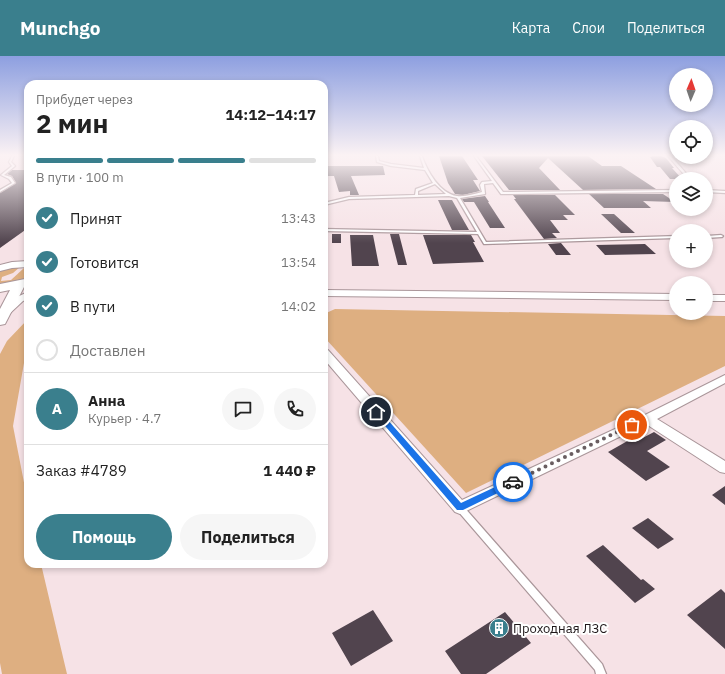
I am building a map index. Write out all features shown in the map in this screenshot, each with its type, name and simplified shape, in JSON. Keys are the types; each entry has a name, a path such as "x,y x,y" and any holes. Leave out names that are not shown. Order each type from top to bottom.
{"main road":[{"path":"3,267 24,261"},
{"path":"3,267 24,264"},
{"path":"0,288 24,286"},
{"path":"2,318 24,287"},
{"path":"0,299 2,303 2,318"}],"street":[{"path":"328,292 669,297"},
{"path":"713,298 725,298"},
{"path":"328,357 460,508 647,418 725,378"},
{"path":"647,418 725,468"}],"lane":[{"path":"0,191 11,185"},
{"path":"416,196 417,190 430,185"},
{"path":"437,185 449,195"},
{"path":"328,203 349,198 449,195 458,197 484,193 482,185"},
{"path":"496,185 502,193 507,194 669,191"},
{"path":"713,191 725,192"},
{"path":"458,197 485,244 669,237"},
{"path":"328,230 479,233"},
{"path":"713,237 721,236"},
{"path":"460,508 599,667 601,674"}],"shaded area":[{"path":"20,267 13,273 2,277 1,281 11,280 24,268 24,281 0,287 0,269"},
{"path":"335,309 669,315 669,320 713,320 713,316 725,316 725,366 466,493 328,341 328,312"},
{"path":"24,323 24,363 13,426 24,482 24,568 42,568 67,674 2,674 0,663 0,354 7,341"}],"building":[{"path":"13,185 24,185 24,231 0,248 0,193"},
{"path":"337,185 355,185 359,195 350,195 350,191 339,192"},
{"path":"449,185 476,185 480,191 463,195 455,194"},
{"path":"505,185 555,185 560,190 509,190"},
{"path":"577,185 650,185 656,189 583,190"},
{"path":"589,194 663,194 669,198 669,202 643,201 651,208 604,208"},
{"path":"513,195 555,195 575,215 563,215 568,220 550,220 560,233 552,233 557,238 544,239 514,199 516,199"},
{"path":"485,196 505,228 490,228 474,202 464,202 462,199"},
{"path":"438,200 452,200 469,230 452,230"},
{"path":"601,214 614,214 635,233 621,233"},
{"path":"332,234 341,234 341,243 332,243"},
{"path":"390,234 399,234 407,265 398,265"},
{"path":"350,235 373,235 379,266 352,266"},
{"path":"423,235 471,235 475,242 473,242 484,262 433,264"},
{"path":"561,243 571,255 556,255 548,244"},
{"path":"645,244 656,254 605,255 596,245"},
{"path":"654,432 666,440 647,451 670,467 646,481 608,452 631,439 635,442"},
{"path":"725,486 725,505 712,495"},
{"path":"648,518 674,539 658,549 632,528"},
{"path":"603,545 641,580 643,579 655,589 635,603 586,556"},
{"path":"721,589 725,593 725,649 687,615"},
{"path":"373,610 393,641 351,666 332,633"},
{"name":"Проходная ЛЗС","path":"505,612 531,643 486,674 461,674 445,651"}],"way so far":[{"path":"513,482 632,425"}],"place":[{"name":"Проходная ЛЗС","path":"499,628"}],"route":[{"path":"376,412 460,508 513,482"}]}
